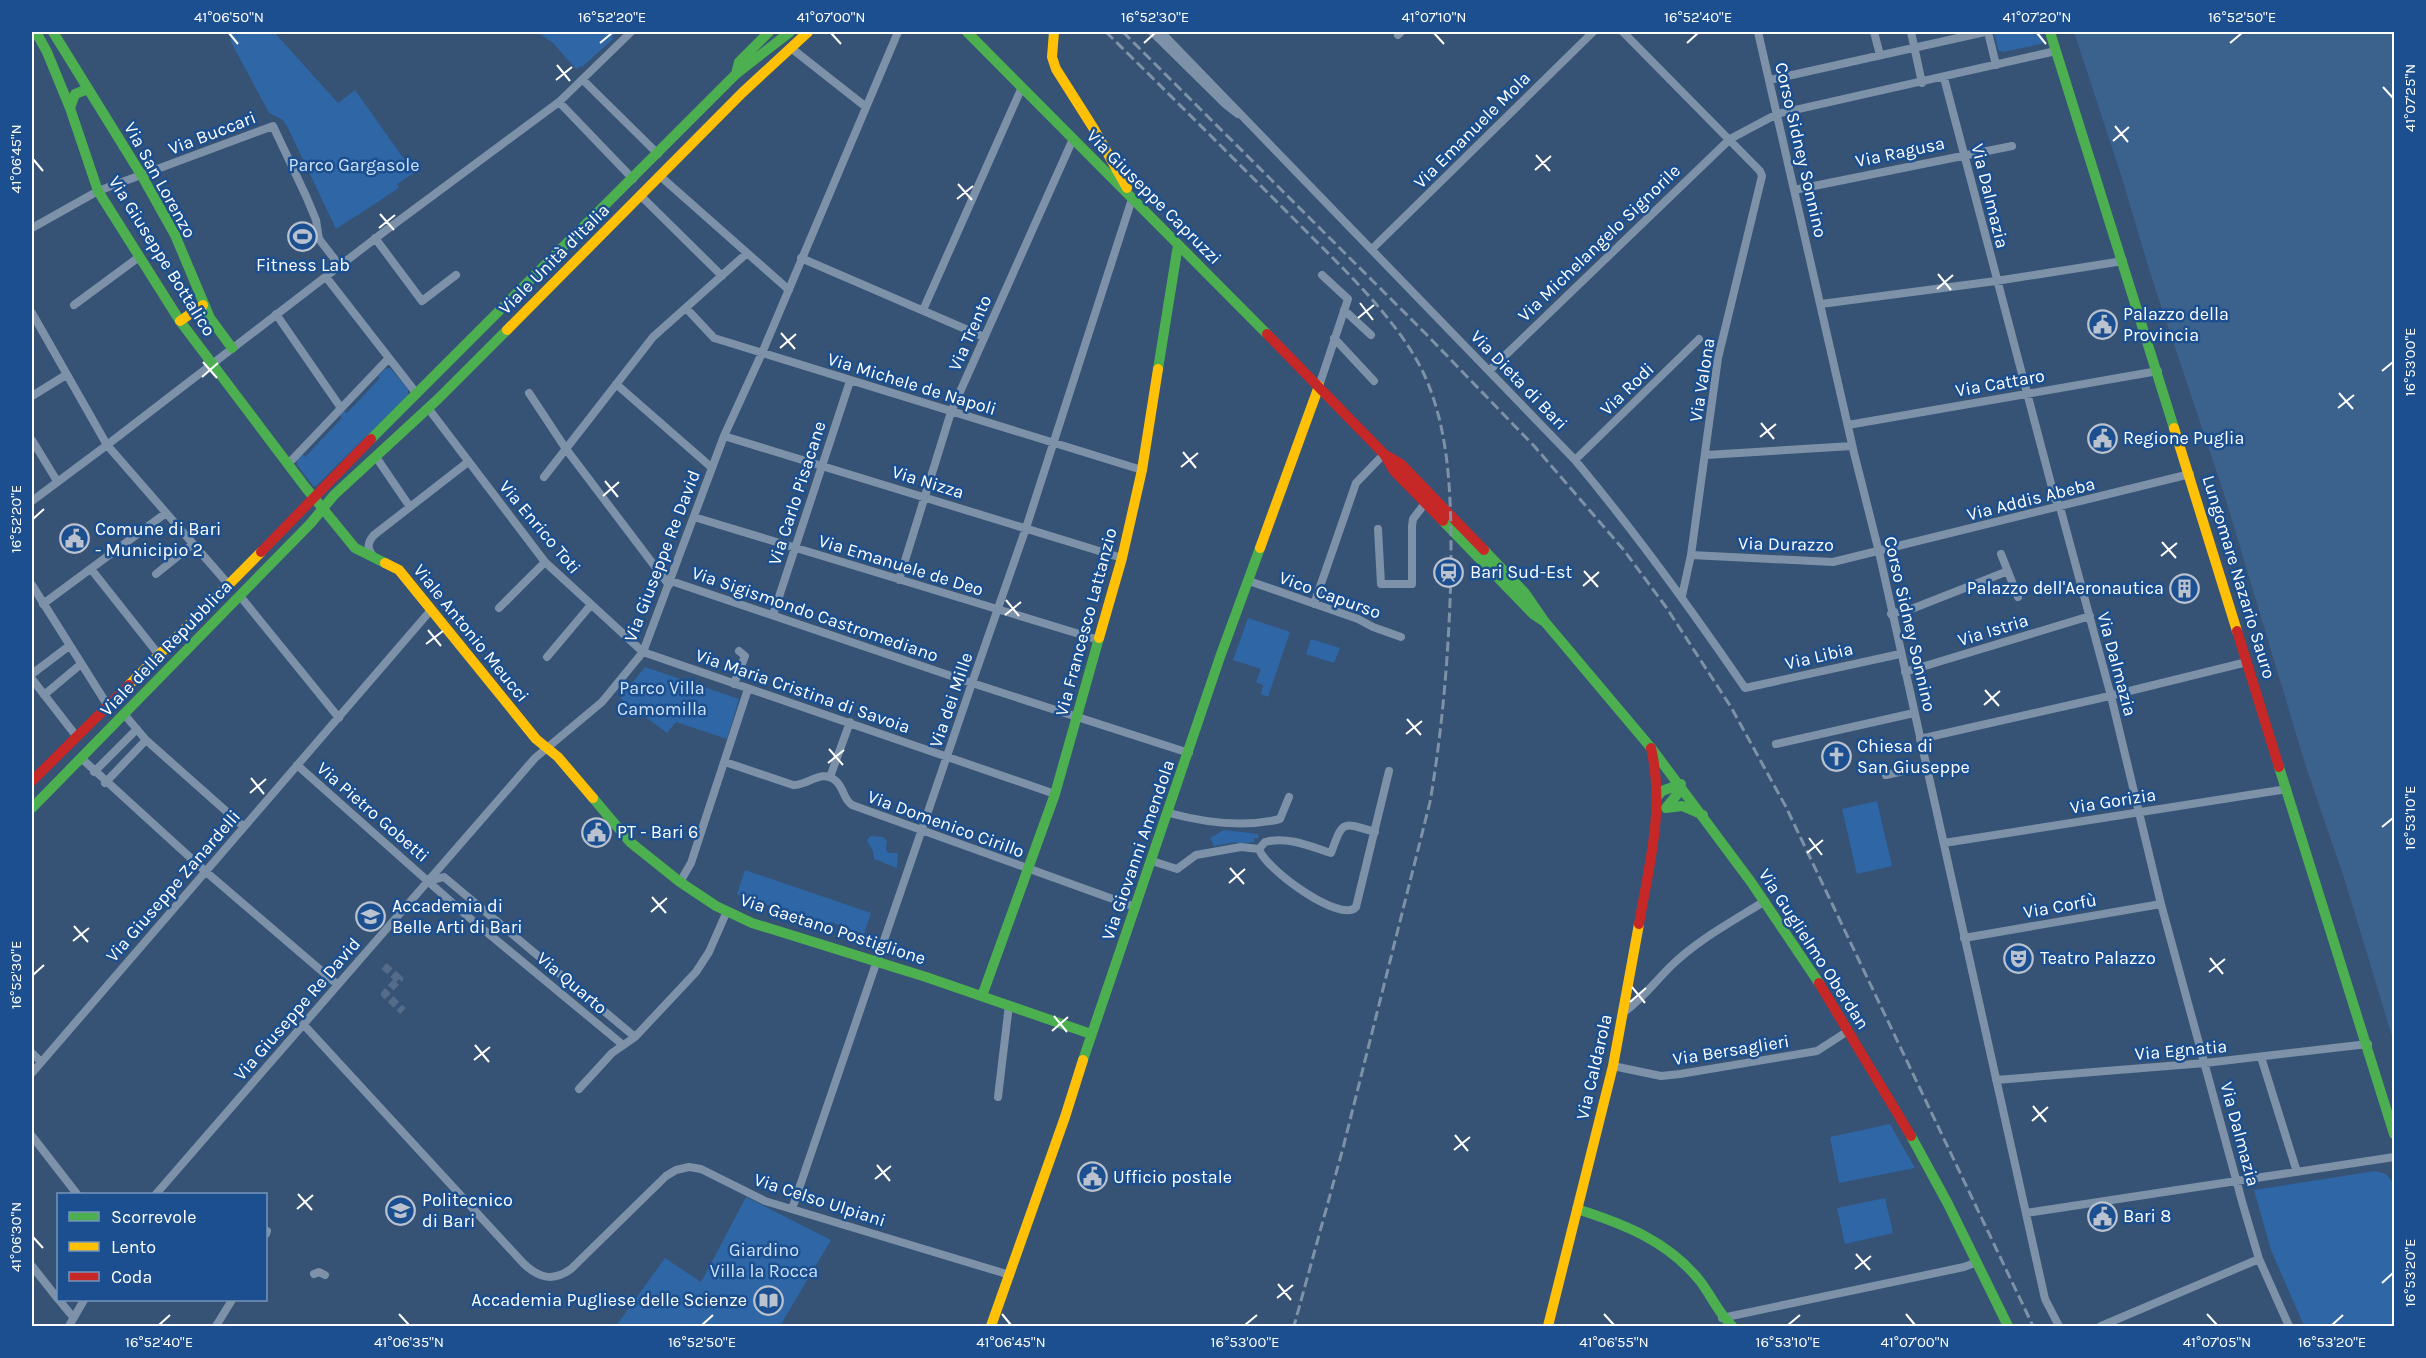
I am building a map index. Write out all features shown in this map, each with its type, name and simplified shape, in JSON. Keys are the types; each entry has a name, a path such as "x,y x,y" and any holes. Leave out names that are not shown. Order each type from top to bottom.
{"main road":[{"name":"Via Giuseppe Bottalico","path":"36,32 47,52 70,108 98,191 180,321 288,464"},
{"name":"Via San Lorenzo","path":"52,32 142,176 175,235 203,305 232,348"},
{"name":"Viale Unità d'Italia","path":"736,74 739,62 769,32"},
{"name":"Viale Unità d'Italia","path":"323,508 334,495 428,408 742,93 808,32"},
{"name":"Via Giuseppe Capruzzi","path":"967,32 1318,386"},
{"path":"1054,32 1052,57 1056,69 1094,129 1132,199"},
{"name":"Lungomare Nazario Sauro","path":"2050,32 2158,371 2394,1134"},
{"name":"Viale Unità d'Italia","path":"313,496 736,74 788,34"},
{"path":"47,52 53,53 61,46"},
{"path":"70,108 72,96 76,92 88,89"},
{"path":"576,234 584,238 589,247"},
{"name":"Via Francesco Lattanzio","path":"982,996 1055,794 1122,558 1142,470 1178,245"},
{"path":"180,321 203,305"},
{"path":"476,333 480,342 489,347"},
{"name":"Via Guglielmo Oberdan","path":"1318,386 1384,454 1401,464 1489,554 1538,609 1545,622 1650,746 1706,818 1765,902 1848,1031 1927,1164 2008,1326"},
{"name":"Via Giovanni Amendola","path":"991,1326 1169,813 1220,657 1318,386"},
{"name":"Via Guglielmo Oberdan","path":"1384,454 1388,464 1533,614 1545,622"},
{"name":"Viale Antonio Meucci","path":"288,464 355,548 399,570 546,749"},
{"name":"Viale della Repubblica","path":"32,781 300,513 313,496"},
{"name":"Viale della Repubblica","path":"32,808 323,508"},
{"path":"1650,746 1656,769 1657,797 1662,810"},
{"name":"Via Gaetano Postiglione","path":"546,749 558,757 630,842 680,882 727,911 784,934 982,996 1091,1034"},
{"path":"1657,797 1662,792 1681,784"},
{"path":"1662,810 1679,792 1681,784"},
{"path":"1662,810 1682,806 1706,818"},
{"name":"Via Caldarola","path":"1548,1326 1613,1066 1662,810"},
{"path":"1577,1209 1643,1232 1671,1250 1700,1281 1720,1322 1732,1326"}],"street":[{"path":"32,501 375,238 559,102 631,32"},
{"name":"Via Giuseppe Re David","path":"157,1193 535,758 602,702 643,652 711,467 762,353 898,32"},
{"name":"Via Dieta di Bari","path":"1152,32 1234,112 1243,116"},
{"name":"Via Dieta di Bari","path":"1161,32 1575,460 1630,526 1682,596 1745,688"},
{"name":"Via Emanuele Mola","path":"1372,249 1593,32"},
{"path":"1623,32 1730,139"},
{"name":"Corso Sidney Sonnino","path":"1758,32 1852,446 1879,552 2045,1299 2059,1326"},
{"path":"1874,32 1880,55"},
{"path":"1911,32 1922,83"},
{"path":"1770,80 1915,47 1953,35 1987,32 1996,65"},
{"path":"791,48 866,107"},
{"name":"Via Michelangelo Signorile","path":"1489,370 1730,139 1777,114 2056,51"},
{"name":"Via Dalmazia","path":"1944,78 2055,500 2060,507 2112,696 2161,904 2237,1181 2259,1259 2289,1326"},
{"path":"581,82 658,154"},
{"path":"923,310 1022,87"},
{"path":"559,102 633,179"},
{"name":"Via Buccari","path":"32,228 98,191 273,126 303,188 316,220 319,238 340,266"},
{"name":"Via Trento","path":"899,580 951,412 1073,139"},
{"name":"Via Valona","path":"1682,596 1691,555 1718,358 1762,176 1730,139"},
{"name":"Via Ragusa","path":"1794,190 2012,146"},
{"path":"660,176 789,290"},
{"path":"641,196 722,276"},
{"name":"Via dei Mille","path":"792,1209 999,610 1132,199"},
{"path":"375,238 422,301 456,275"},
{"path":"544,477 653,338 746,254"},
{"path":"74,305 140,257"},
{"path":"801,258 984,337"},
{"path":"1821,304 1996,281 2123,261"},
{"path":"1318,386 1348,299 1325,276"},
{"path":"326,277 417,394"},
{"name":"Via Michele de Napoli","path":"686,308 714,338 1142,470"},
{"path":"1344,310 1371,334"},
{"path":"32,314 107,445 229,585"},
{"path":"276,314 341,408"},
{"path":"1334,338 1374,381"},
{"name":"Via Rodi","path":"1575,460 1699,339"},
{"path":"288,464 389,358"},
{"name":"Via Cattaro","path":"1848,425 2158,371"},
{"path":"32,396 66,375"},
{"name":"Via Carlo Pisacane","path":"773,615 850,381"},
{"path":"616,384 711,467"},
{"path":"528,393 566,449 670,583"},
{"name":"Via Enrico Toti","path":"428,408 545,562 590,606 643,652"},
{"name":"Via Nizza","path":"724,436 1122,558"},
{"path":"32,440 57,481"},
{"path":"1706,455 1852,446"},
{"path":"1314,604 1356,483 1384,454"},
{"path":"376,457 410,507"},
{"path":"374,558 368,549 369,540 468,462"},
{"name":"Via Addis Abeba","path":"1879,552 2190,474"},
{"path":"1378,529 1381,584 1412,584 1413,519 1426,502"},
{"path":"43,604 166,513"},
{"name":"Via Emanuele de Deo","path":"694,517 1099,640"},
{"path":"156,574 193,544"},
{"name":"Via Durazzo","path":"1691,555 1833,562 1879,552"},
{"path":"2001,554 2018,597"},
{"path":"499,608 545,562"},
{"path":"91,569 159,656"},
{"path":"1891,614 1914,608 2008,571"},
{"name":"Vico Capurso","path":"1249,581 1401,637"},
{"name":"Via Sigismondo Castromediano","path":"670,583 1189,753"},
{"path":"32,585 108,706"},
{"path":"240,596 339,718"},
{"path":"547,657 590,606"},
{"name":"Via Giuseppe Zanardelli","path":"32,1073 431,610"},
{"name":"Via Istria","path":"1905,672 2090,616"},
{"path":"32,674 69,646"},
{"path":"734,684 745,656 739,651"},
{"name":"Via Maria Cristina di Savoia","path":"643,652 1055,794"},
{"name":"Via Libia","path":"1745,688 1900,654"},
{"path":"1920,739 2112,696 2247,662"},
{"path":"44,695 81,664"},
{"path":"32,679 77,738"},
{"path":"680,882 691,863 748,689"},
{"path":"1776,744 1914,712"},
{"path":"124,714 146,740 244,826"},
{"path":"725,762 800,786 821,776 830,777 850,722"},
{"path":"94,772 137,729"},
{"path":"105,783 146,740"},
{"path":"81,758 105,783 338,985"},
{"name":"Via Pietro Gobetti","path":"297,765 429,880"},
{"path":"1886,775 1926,766"},
{"path":"1259,849 1266,861 1286,879 1316,899 1348,912 1356,907 1389,771"},
{"name":"Via Domenico Cirillo","path":"830,777 837,782 852,805 1135,907"},
{"name":"Via Gorizia","path":"1944,843 2287,789"},
{"path":"1169,813 1206,822 1259,824 1280,819 1289,797"},
{"path":"1259,849 1265,842 1278,840 1296,842 1331,853 1343,826 1349,824 1375,832"},
{"path":"1152,861 1177,869 1196,855 1241,848 1259,849"},
{"name":"Via Quarto","path":"429,880 444,878 635,1037"},
{"name":"Via Quarto","path":"429,880 466,915 623,1045"},
{"path":"1623,1012 1640,1001 1684,954 1765,902"},
{"path":"466,915 476,904"},
{"name":"Via Corfù","path":"1964,938 2161,904"},
{"path":"579,1089 612,1053 635,1037 700,965 727,911"},
{"path":"998,1097 1009,1005"},
{"name":"Via Celso Ulpiani","path":"304,1025 524,1264 540,1276 554,1278 571,1269 666,1176 676,1170 689,1167 701,1169 765,1201 1010,1275"},
{"name":"Via Bersaglieri","path":"1613,1066 1661,1076 1680,1074 1817,1051 1848,1031"},
{"name":"Via Egnatia","path":"1996,1080 2205,1063 2368,1044"},
{"path":"32,1053 41,1062"},
{"path":"2261,1057 2297,1172"},
{"path":"32,1136 76,1193"},
{"path":"2026,1213 2394,1157"},
{"path":"2101,1326 2259,1259"},
{"path":"1720,1322 1964,1267 1977,1262"},
{"path":"32,1266 57,1297"},
{"path":"314,1274 319,1272 325,1275"},
{"path":"61,1301 74,1317"},
{"path":"69,1326 83,1301"},
{"path":"216,1326 231,1301"}],"green space":[{"name":"Parco Gargasole","path":"229,32 274,32 338,103 355,90 414,173 397,184 399,188 336,229 288,128 283,120 269,113 231,42"},
{"path":"537,32 617,32 612,37 613,39 582,67 576,69 553,43"},
{"path":"1994,32 2041,32 2044,41 2041,44 2003,52 1998,50"},
{"path":"390,368 408,389 408,395 316,486 313,486 297,465 297,460 302,454 305,457 342,418 340,415 344,411 347,413 380,378 378,376 385,369"},
{"path":"1248,618 1290,632 1268,697 1261,694 1263,685 1256,682 1261,669 1233,660"},
{"path":"1311,639 1340,648 1334,663 1306,654"},
{"name":"Parco Villa Camomilla","path":"645,667 739,699 727,739 676,722 667,733 620,698"},
{"path":"1877,801 1892,866 1857,874 1842,809"},
{"path":"1224,830 1258,834 1258,838 1254,838 1254,842 1214,846 1210,838"},
{"path":"870,836 883,837 887,841 888,853 898,853 897,868 874,859 873,851 867,841"},
{"path":"745,870 871,913 864,934 831,922 829,927 737,894"},
{"path":"1890,1124 1915,1168 1839,1183 1830,1137"},
{"path":"2375,1171 2386,1174 2394,1184 2394,1326 2304,1326 2271,1250 2254,1190"},
{"name":"Giardino Villa la Rocca","path":"746,1197 831,1240 780,1326 616,1326 665,1258 701,1282"},
{"path":"1885,1198 1893,1233 1845,1244 1837,1208"}],"shaded area":[{"path":"2074,32 2394,32 2394,1043 2345,881 2306,767 2224,494 2152,279"}],"tunnel":[{"path":"384,966 399,979 385,994 403,1011"}],"railway":[{"path":"1106,32 1327,252 1381,310 1397,330 1423,372 1433,396 1445,445 1450,496 1451,572 1447,659 1435,773 1430,802 1343,1148 1294,1326"},
{"path":"1123,32 1425,333 1535,447 1623,549 1666,607 1731,707 1786,807 2033,1326"}],"traffic: fast":[{"path":"36,32 47,52 70,108 98,191 180,321 306,488 355,548 385,563"},
{"path":"53,32 142,176 175,235 210,318 232,348"},
{"path":"736,74 739,62 769,32"},
{"path":"371,439 736,74 790,32"},
{"path":"967,32 1267,334"},
{"path":"2050,32 2174,428"},
{"path":"70,108 75,94 88,89"},
{"path":"1158,369 1178,245"},
{"path":"32,808 311,523 334,495 438,399 507,330"},
{"path":"1443,521 1533,614 1545,622"},
{"path":"1083,1060 1220,657 1260,548"},
{"path":"1484,550 1525,593 1545,622 1652,749 1751,882 1819,983"},
{"path":"982,996 1055,794 1099,638"},
{"path":"2279,767 2394,1134"},
{"path":"1657,797 1662,791 1681,784 1679,792 1666,808"},
{"path":"593,798 630,842 680,882 716,906 752,923 926,977 1091,1034"},
{"path":"1666,808 1682,806 1703,815"},
{"path":"1911,1136 1948,1204 2008,1326"},
{"path":"1577,1209 1628,1228 1674,1255 1700,1281 1732,1326"}],"traffic: slow":[{"path":"507,330 742,93 808,32"},
{"path":"1054,32 1052,57 1056,69 1094,129 1127,188"},
{"path":"180,321 203,305"},
{"path":"1099,638 1122,558 1142,470 1158,369"},
{"path":"1260,548 1319,386"},
{"path":"2174,428 2237,631"},
{"path":"129,685 261,552"},
{"path":"385,563 399,570 536,739 558,757 593,798"},
{"path":"1548,1326 1613,1066 1639,924"},
{"path":"991,1326 1083,1060"}],"traffic: jam":[{"path":"1267,334 1384,454 1394,471 1443,521"},
{"path":"261,552 371,439"},
{"path":"1384,454 1401,464 1484,550"},
{"path":"2237,631 2279,767"},
{"path":"32,781 129,685"},
{"path":"1639,924 1656,814 1655,770 1651,748"},
{"path":"1819,983 1911,1136"}],"place":[{"name":"Fitness Lab","path":"303,236"},
{"name":"Palazzo della Provincia","path":"2102,324"},
{"name":"Regione Puglia","path":"2102,438"},
{"name":"Comune di Bari - Municipio 2","path":"74,539"},
{"name":"Bari Sud-Est","path":"1449,572"},
{"name":"Palazzo dell'Aeronautica","path":"2185,588"},
{"name":"Chiesa di San Giuseppe","path":"1836,756"},
{"name":"PT - Bari 6","path":"596,832"},
{"name":"Accademia di Belle Arti di Bari","path":"371,916"},
{"name":"Teatro Palazzo","path":"2019,958"},
{"name":"Ufficio postale","path":"1092,1177"},
{"name":"Politecnico di Bari","path":"401,1210"},
{"name":"Bari 8","path":"2102,1216"},
{"name":"Accademia Pugliese delle Scienze","path":"768,1300"}]}
